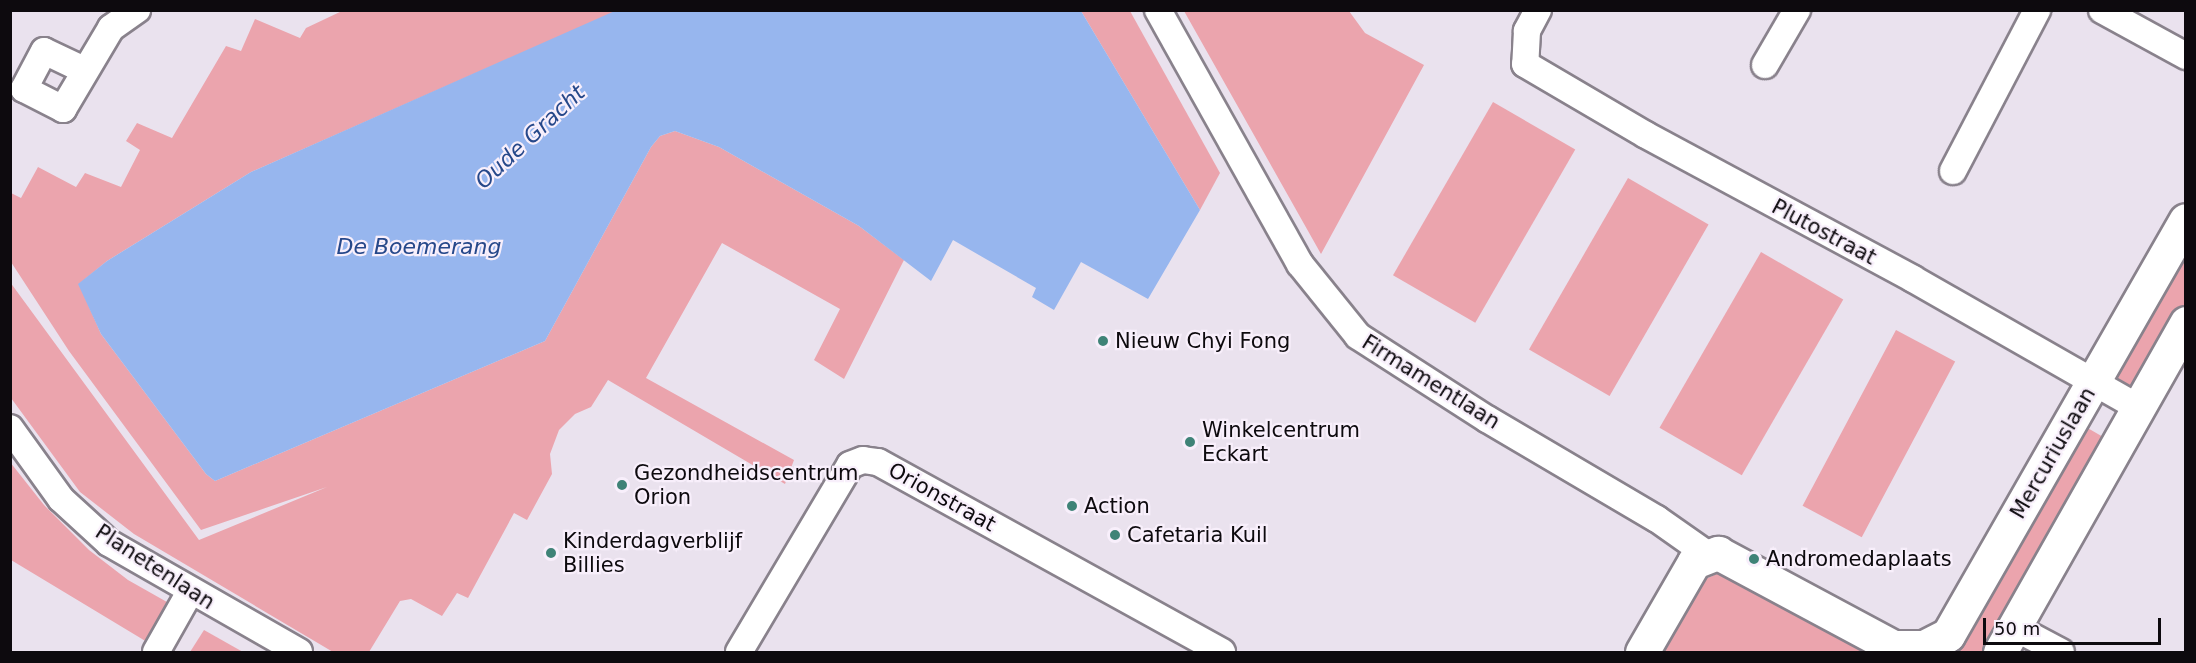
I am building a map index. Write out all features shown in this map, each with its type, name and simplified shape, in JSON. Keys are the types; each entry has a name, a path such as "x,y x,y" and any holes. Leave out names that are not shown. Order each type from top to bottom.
{"street":[{"path":"84,70 111,28 137,10"},
{"name":"Firmamentlaan","path":"1158,10 1300,264 1358,336 1478,413 1657,519 1708,555"},
{"name":"Plutostraat","path":"1538,10 1527,31 1526,64 2137,407"},
{"path":"1765,65 1797,10"},
{"path":"1953,171 2037,10"},
{"path":"2102,10 2186,56"},
{"name":"Mercuriuslaan","path":"1708,555 1732,558 1898,650 1924,646 1952,631 2186,220"},
{"path":"2061,652 2007,640 2186,322"},
{"name":"Planetenlaan","path":"10,428 61,499 109,543 190,592 299,652"},
{"name":"Orionstraat","path":"739,652 850,465 863,460 878,462 1222,652"},
{"path":"1645,650 1694,562 1708,555"},
{"path":"156,652 190,592"}],"shaded area":[{"path":"342,11 617,11 251,172 107,261 79,284 101,334 206,474 215,481 545,341 651,147 660,136 675,131 719,147 859,226 904,260 844,379 814,360 840,309 722,243 646,378 794,460 785,484 608,380 591,407 575,414 559,430 550,454 552,474 527,520 514,513 468,598 457,593 442,616 411,599 400,601 369,652 333,652 134,534 80,492 11,398 10,282 199,540 327,487 201,530 69,351 11,262 11,193 21,198 38,167 76,187 85,173 121,187 140,150 126,141 137,123 172,138 226,46 241,51 255,19 300,38 306,28"},
{"path":"1081,11 1130,11 1220,173 1200,210"},
{"path":"1184,11 1349,11 1365,33 1424,65 1321,254"},
{"path":"1493,102 1575,150 1475,323 1393,275"},
{"path":"1628,178 1709,224 1610,396 1529,349"},
{"path":"2185,233 2185,311 2130,389 2114,381 2110,371"},
{"path":"1761,252 1843,299 1742,475 1660,428"},
{"path":"1896,330 1955,361 1862,537 1803,506"},
{"path":"2079,423 2110,441 1993,652 1948,652"},
{"path":"10,462 44,505 89,550 128,580 174,606 152,645 11,560"},
{"path":"1721,572 1885,652 1664,652 1664,637 1686,596 1703,580"},
{"path":"204,630 243,652 190,652"}],"water":[{"name":"De Boemerang","path":"617,10 1081,11 1200,210 1148,299 1081,262 1054,310 1032,297 1036,288 953,240 931,281 859,226 719,147 675,131 660,136 651,147 545,341 215,481 206,474 101,334 78,284 107,261 251,172"}],"place":[{"name":"Nieuw Chyi Fong","path":"1103,341"},
{"name":"Winkelcentrum Eckart","path":"1190,442"},
{"name":"Gezondheidscentrum Orion","path":"622,485"},
{"name":"Action","path":"1072,506"},
{"name":"Cafetaria Kuil","path":"1115,535"},
{"name":"Kinderdagverblijf Billies","path":"551,553"},
{"name":"Andromedaplaats","path":"1754,559"}],"water label":[{"name":"Oude Gracht","path":"530,137"}]}
